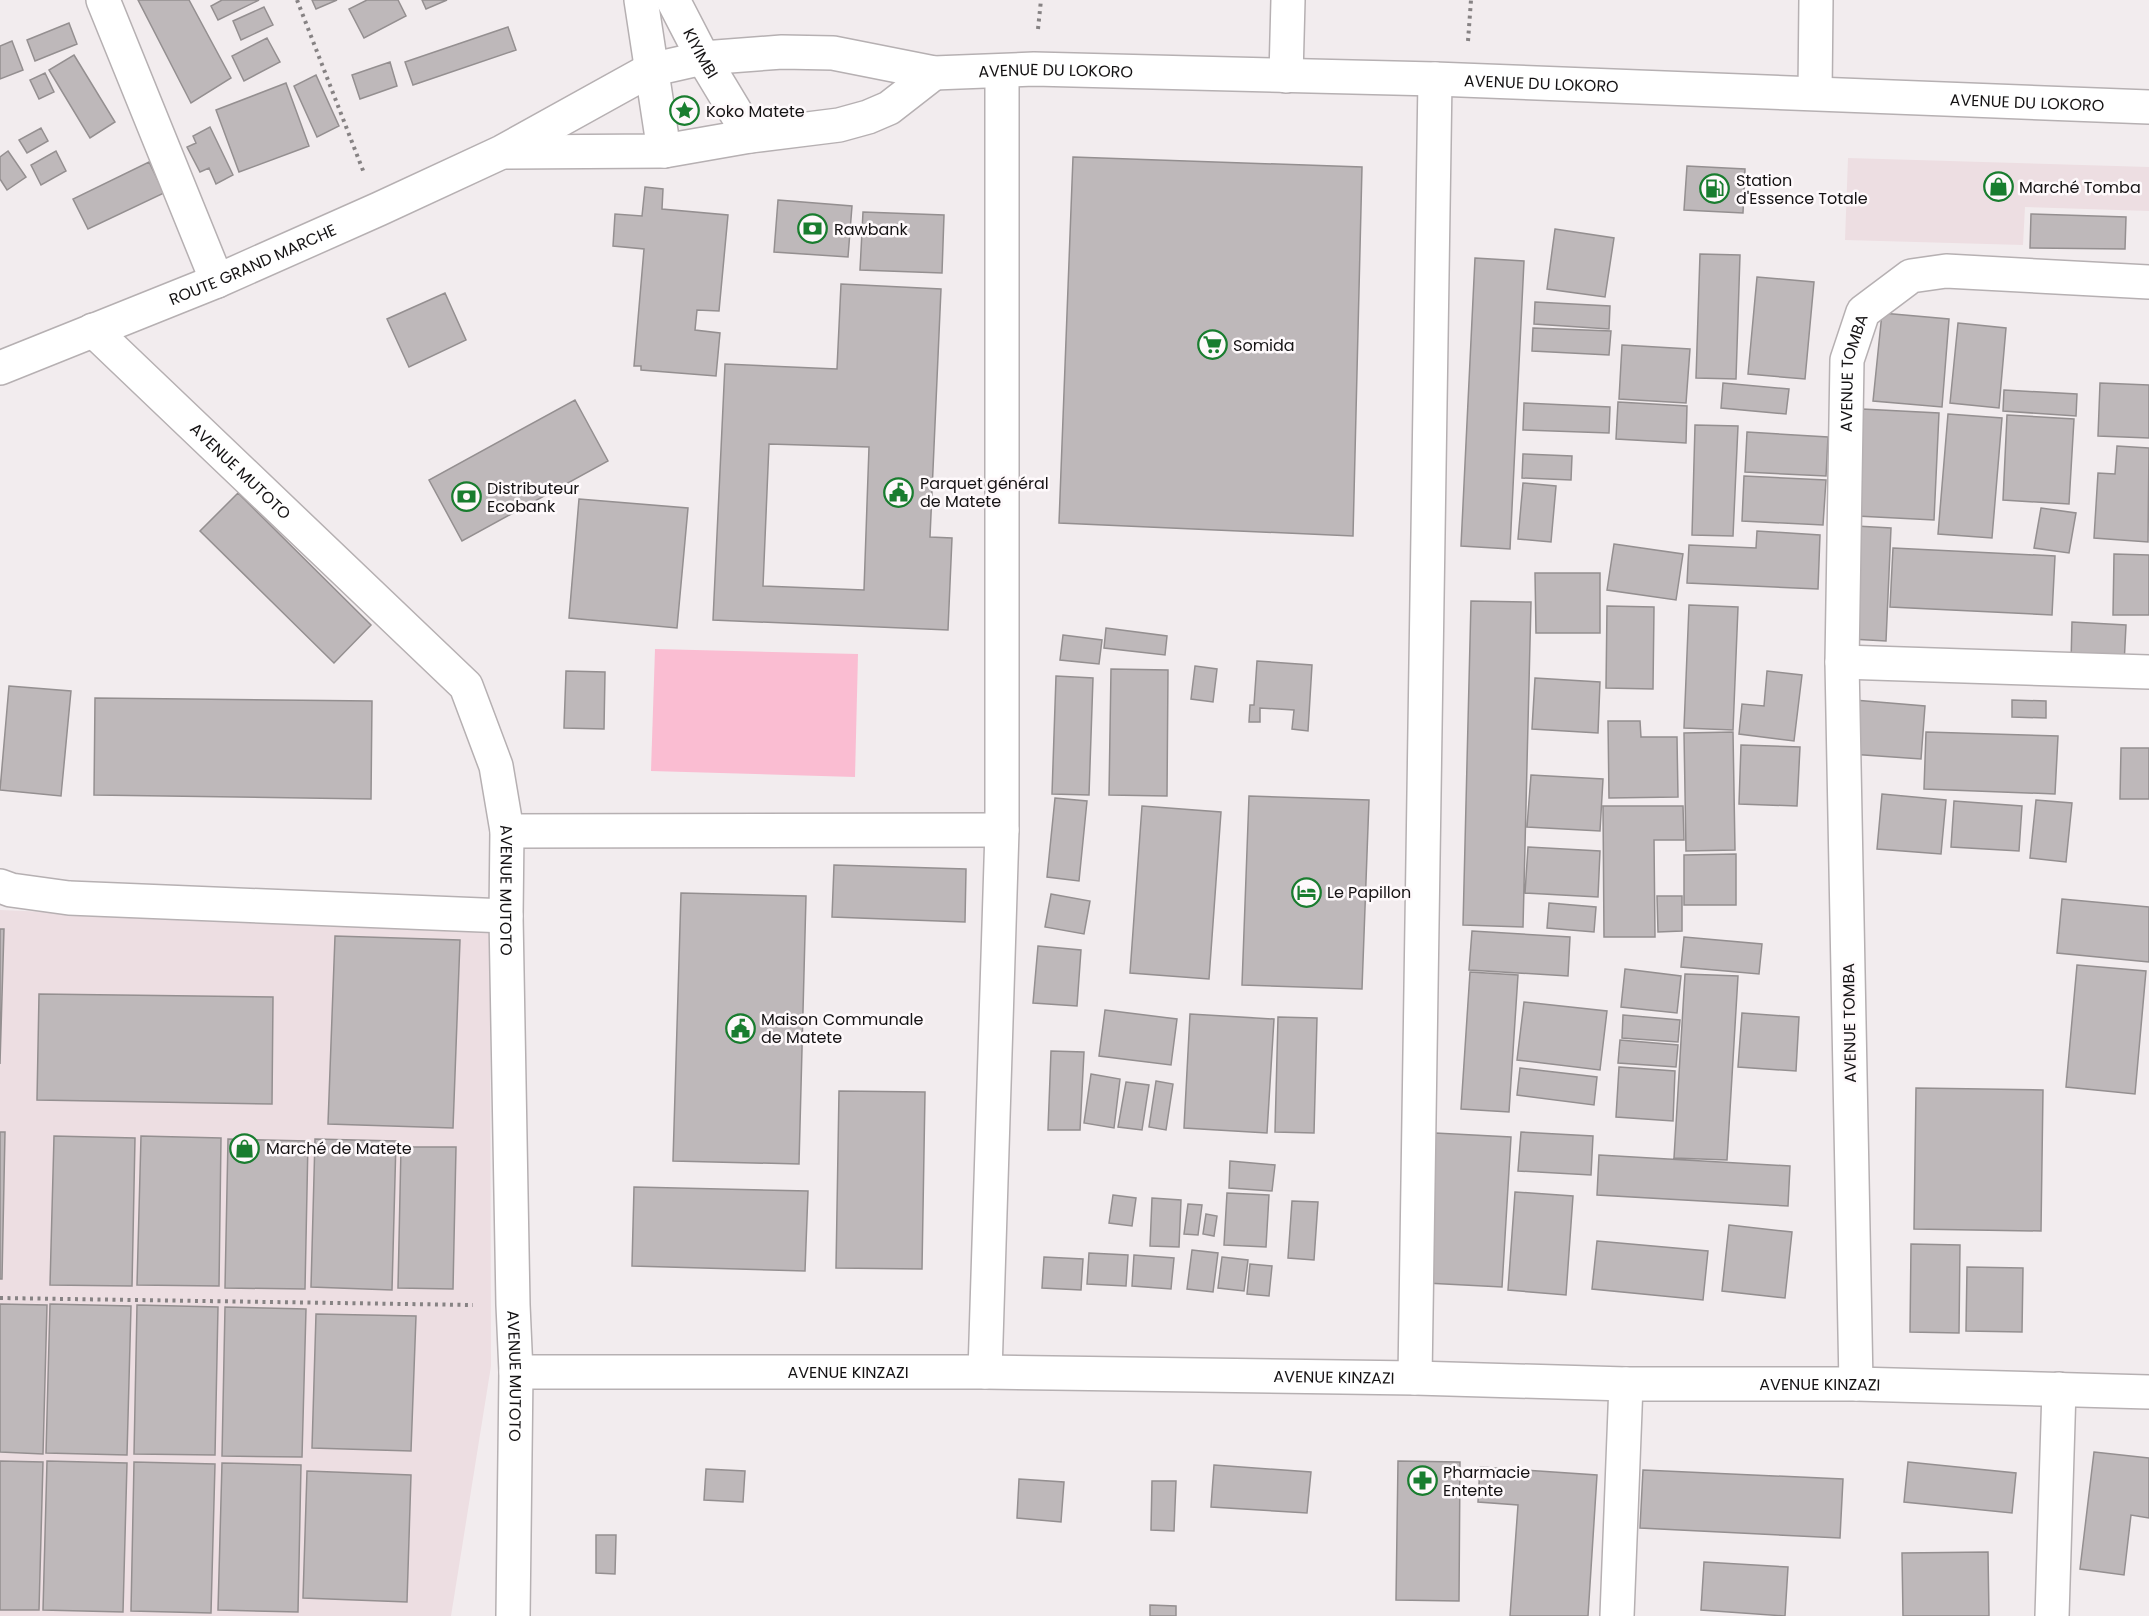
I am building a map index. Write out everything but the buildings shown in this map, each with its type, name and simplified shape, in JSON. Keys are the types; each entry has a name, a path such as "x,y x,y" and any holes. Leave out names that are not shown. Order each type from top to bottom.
{"street":[{"path":"103,0 217,281"},
{"path":"640,0 664,151"},
{"name":"KIYIMBI","path":"673,0 703,58 750,136"},
{"path":"1286,76 1288,0"},
{"path":"1815,93 1816,0"},
{"name":"AVENUE DU LOKORO","path":"703,58 782,52 833,53 934,73 1035,69 1435,79 2149,107"},
{"name":"ROUTE GRAND MARCHE","path":"0,368 217,281 379,209 502,152 650,70 703,58"},
{"path":"985,1372 1002,830 1002,71"},
{"path":"750,136 839,125 868,117 889,108 934,73"},
{"path":"1415,1378 1435,79"},
{"name":"ROUTE GRAND MARCHE","path":"502,152 664,151 750,136"},
{"name":"AVENUE TOMBA","path":"1856,1384 1842,662 1847,360 1863,312 1911,276 1946,271 2149,282"},
{"name":"AVENUE MUTOTO","path":"93,330 466,686 496,766 507,831 506,916 516,1372 513,1616"},
{"path":"1842,662 2149,672"},
{"path":"507,831 1002,830"},
{"path":"0,886 11,890 69,898 506,916"},
{"name":"AVENUE KINZAZI","path":"516,1372 985,1372 1415,1378 1626,1384 1856,1384 2149,1392"},
{"path":"1617,1616 1626,1384"},
{"path":"2052,1616 2059,1389"}],"path":[{"path":"297,0 379,209"},
{"path":"0,1298 513,1305"}],"shaded area":[{"name":"Marché Tomba","path":"1848,158 2149,167 2149,211 2025,207 2023,245 1845,240"},
{"path":"655,649 858,654 855,777 651,771"},
{"name":"Marché de Matete","path":"0,910 490,930 491,1366 451,1616 0,1616"}],"place":[{"name":"Koko Matete","path":"685,111"},
{"name":"Marché Tomba","path":"1998,187"},
{"name":"Station d'Essence Totale","path":"1715,189"},
{"name":"Rawbank","path":"813,229"},
{"name":"Somida","path":"1212,345"},
{"name":"Parquet général de Matete","path":"899,492"},
{"name":"Distributeur Ecobank","path":"466,497"},
{"name":"Le Papillon","path":"1306,892"},
{"name":"Maison Communale de Matete","path":"740,1028"},
{"name":"Marché de Matete","path":"245,1148"},
{"name":"Pharmacie Entente","path":"1422,1481"}]}
